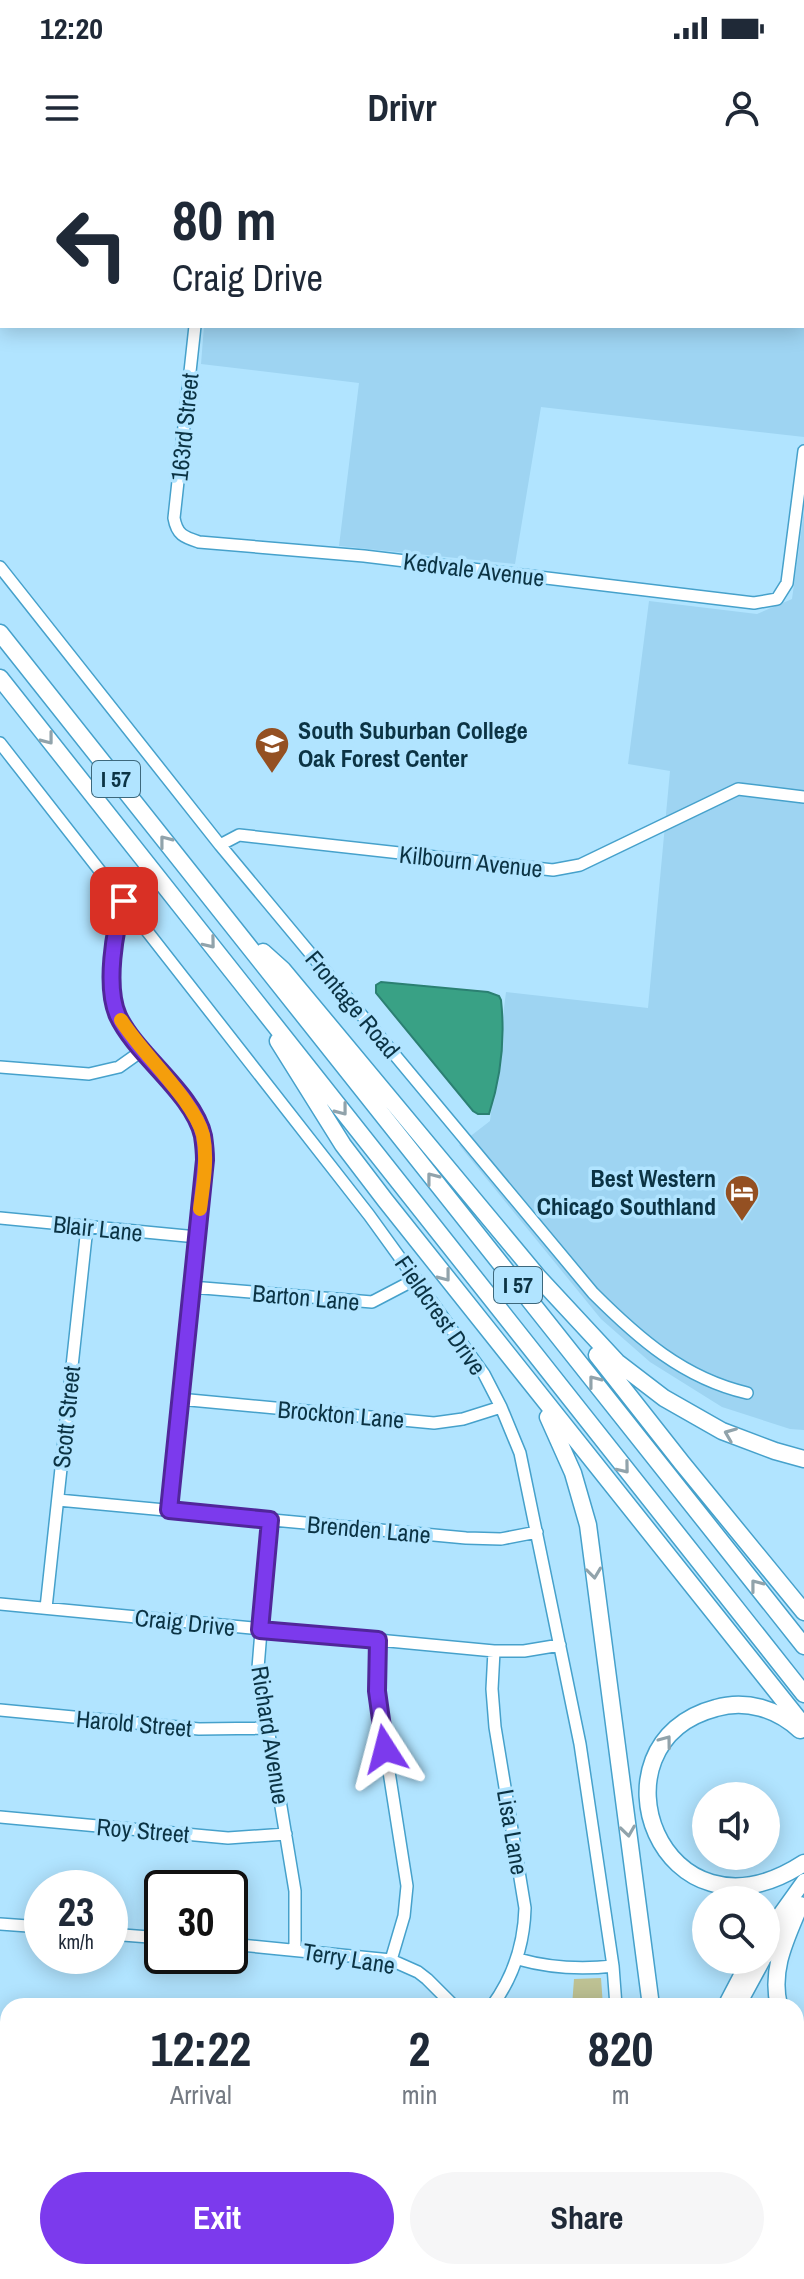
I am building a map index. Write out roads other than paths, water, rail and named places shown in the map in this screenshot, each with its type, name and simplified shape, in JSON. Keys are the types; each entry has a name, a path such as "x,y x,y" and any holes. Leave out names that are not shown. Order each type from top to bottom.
{"highway":[{"name":"I 57","path":"0,633 804,1646"},
{"name":"I 57","path":"0,678 804,1694"},
{"path":"231,924 283,970 539,1278 682,1463 804,1612"},
{"path":"259,1004 285,1055 343,1145 804,1726"},
{"path":"539,1278 617,1362 664,1398 722,1431 804,1459"},
{"path":"520,1371 562,1445 588,1525 650,1998"},
{"path":"804,1735 781,1716 755,1706 733,1705 706,1710 680,1725 664,1741 653,1761 647,1797 651,1822 666,1851 678,1865 703,1881 727,1887 760,1885 785,1876 804,1863"},
{"path":"778,1998 775,1979 781,1951 802,1903"}],"main road":[{"path":"780,1914 804,1881"},
{"path":"780,1936 802,1903"},
{"path":"729,1998 742,1974"},
{"path":"742,1998 756,1974"}],"street":[{"name":"163rd Street","path":"176,528 174,518 195,328"},
{"name":"Kedvale Avenue","path":"176,528 182,537 199,542 364,556 754,603 777,599 787,583 804,451"},
{"name":"Frontage Road","path":"0,567 220,845 593,1293 628,1328 671,1361 719,1387 747,1393"},
{"name":"Fieldcrest Drive","path":"0,743 369,1215 484,1374 501,1407 520,1453 560,1645 589,1796 615,1998"},
{"name":"Kilbourn Avenue","path":"220,845 239,835 553,870 580,865 738,789 804,797"},
{"path":"124,901 117,926 112,982 118,1015 188,1106 202,1133 205,1160 169,1510"},
{"path":"0,1067 89,1074 119,1067 143,1050"},
{"name":"Blair Lane","path":"0,1218 197,1237"},
{"name":"Scott Street","path":"46,1608 87,1227"},
{"name":"Barton Lane","path":"191,1287 372,1302 416,1279"},
{"name":"Brockton Lane","path":"179,1399 434,1423 463,1419 501,1407"},
{"name":"Brenden Lane","path":"58,1500 478,1539 501,1539 537,1532"},
{"name":"Richard Avenue","path":"270,1520 258,1668 296,1904 295,1950"},
{"name":"Craig Drive","path":"0,1604 494,1651 524,1651 560,1645"},
{"path":"378,1640 379,1708 407,1886 404,1916 391,1960"},
{"name":"Lisa Lane","path":"494,1651 492,1689 495,1727 525,1908 518,1959 497,1998"},
{"name":"Harold Street","path":"0,1710 199,1729 268,1728"},
{"name":"Roy Street","path":"0,1817 228,1838 286,1834"},
{"path":"0,1924 24,1926"},
{"name":"Terry Lane","path":"248,1946 391,1960 418,1972 446,1998"},
{"path":"518,1959 559,1968 613,1966"}],"place":[{"name":"South Suburban College Oak Forest Center","path":"272,775"},
{"name":"Best Western Chicago Southland","path":"742,1223"}]}
